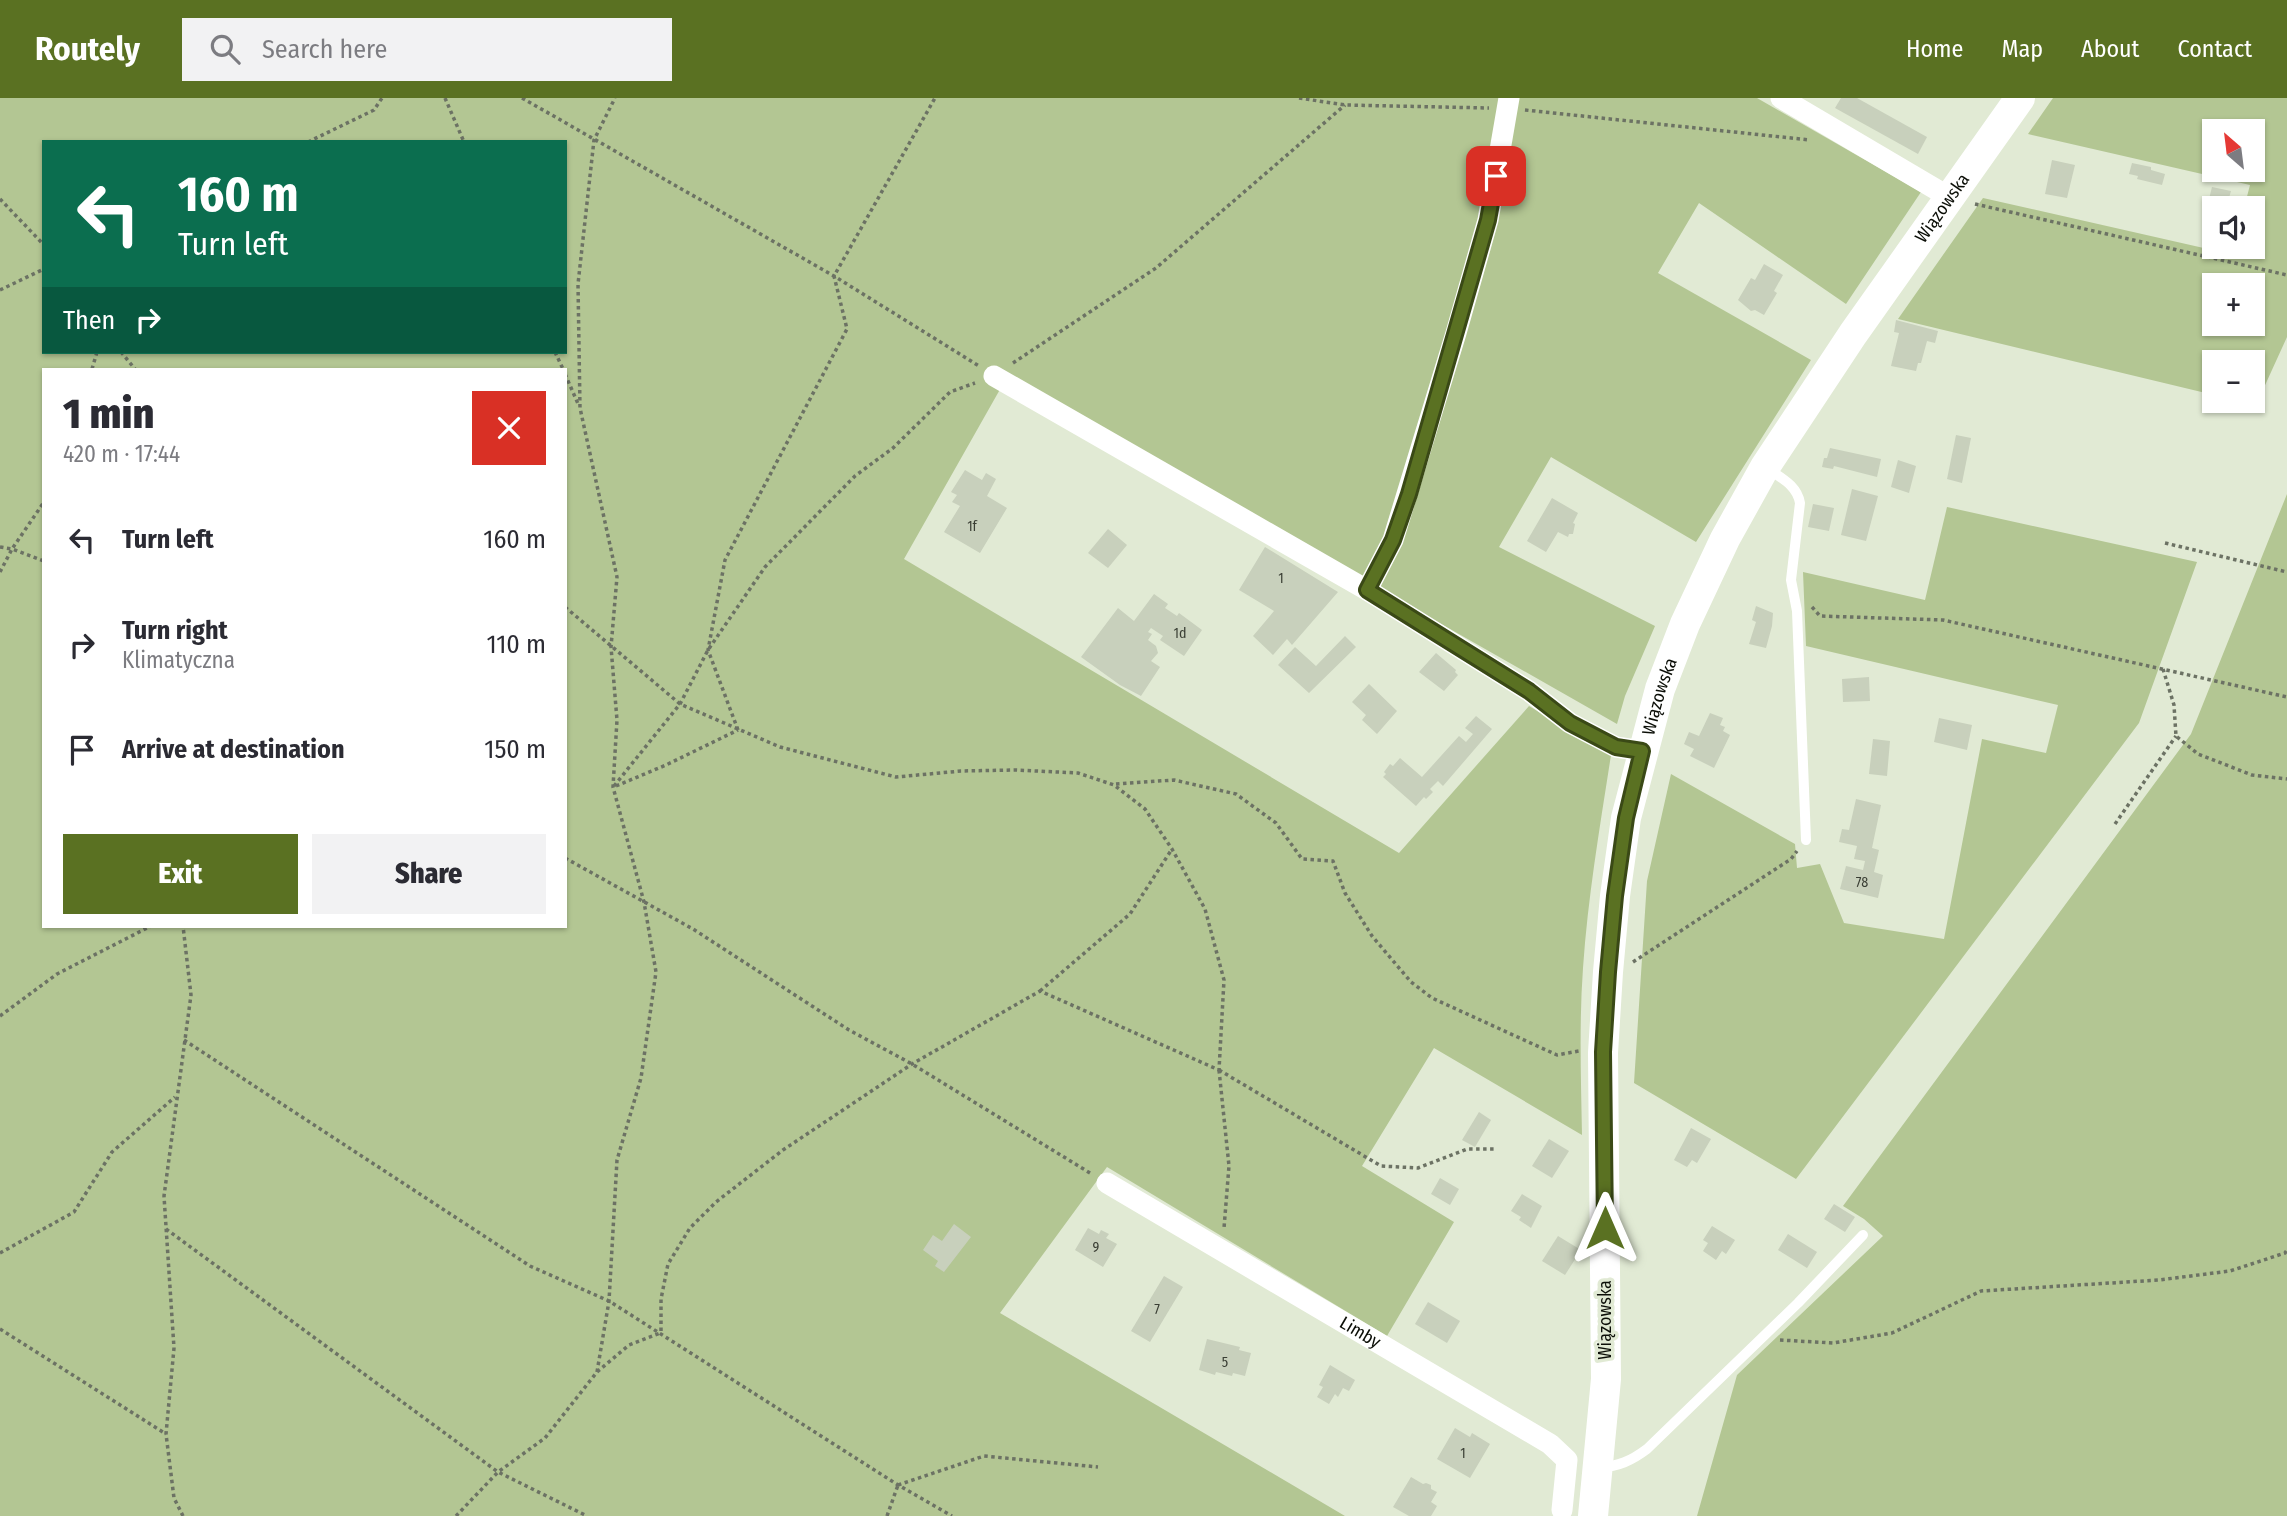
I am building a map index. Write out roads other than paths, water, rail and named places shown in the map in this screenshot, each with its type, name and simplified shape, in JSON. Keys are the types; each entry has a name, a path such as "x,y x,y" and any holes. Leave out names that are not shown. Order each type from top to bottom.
{"main road":[{"name":"Wiązowska","path":"1594,1509 1605,1379 1603,1052 1608,972 1626,818 1660,689 1685,624 1725,539 1765,467 1853,334 2020,98"}],"street":[{"path":"1782,98 1950,197"},
{"path":"1367,590 1393,540 1456,333 1488,220 1508,103"},
{"path":"995,376 1367,590 1529,691 1570,723 1616,747 1642,751"},
{"name":"Limby","path":"1107,1183 1550,1444 1567,1460 1555,1513"},
{"path":"1555,1513 1594,1509"}],"lane":[{"path":"1765,467 1793,486 1799,495 1800,503 1791,580 1797,611 1805,840"},
{"path":"1599,1468 1630,1461 1647,1449 1798,1303 1863,1235"}]}
